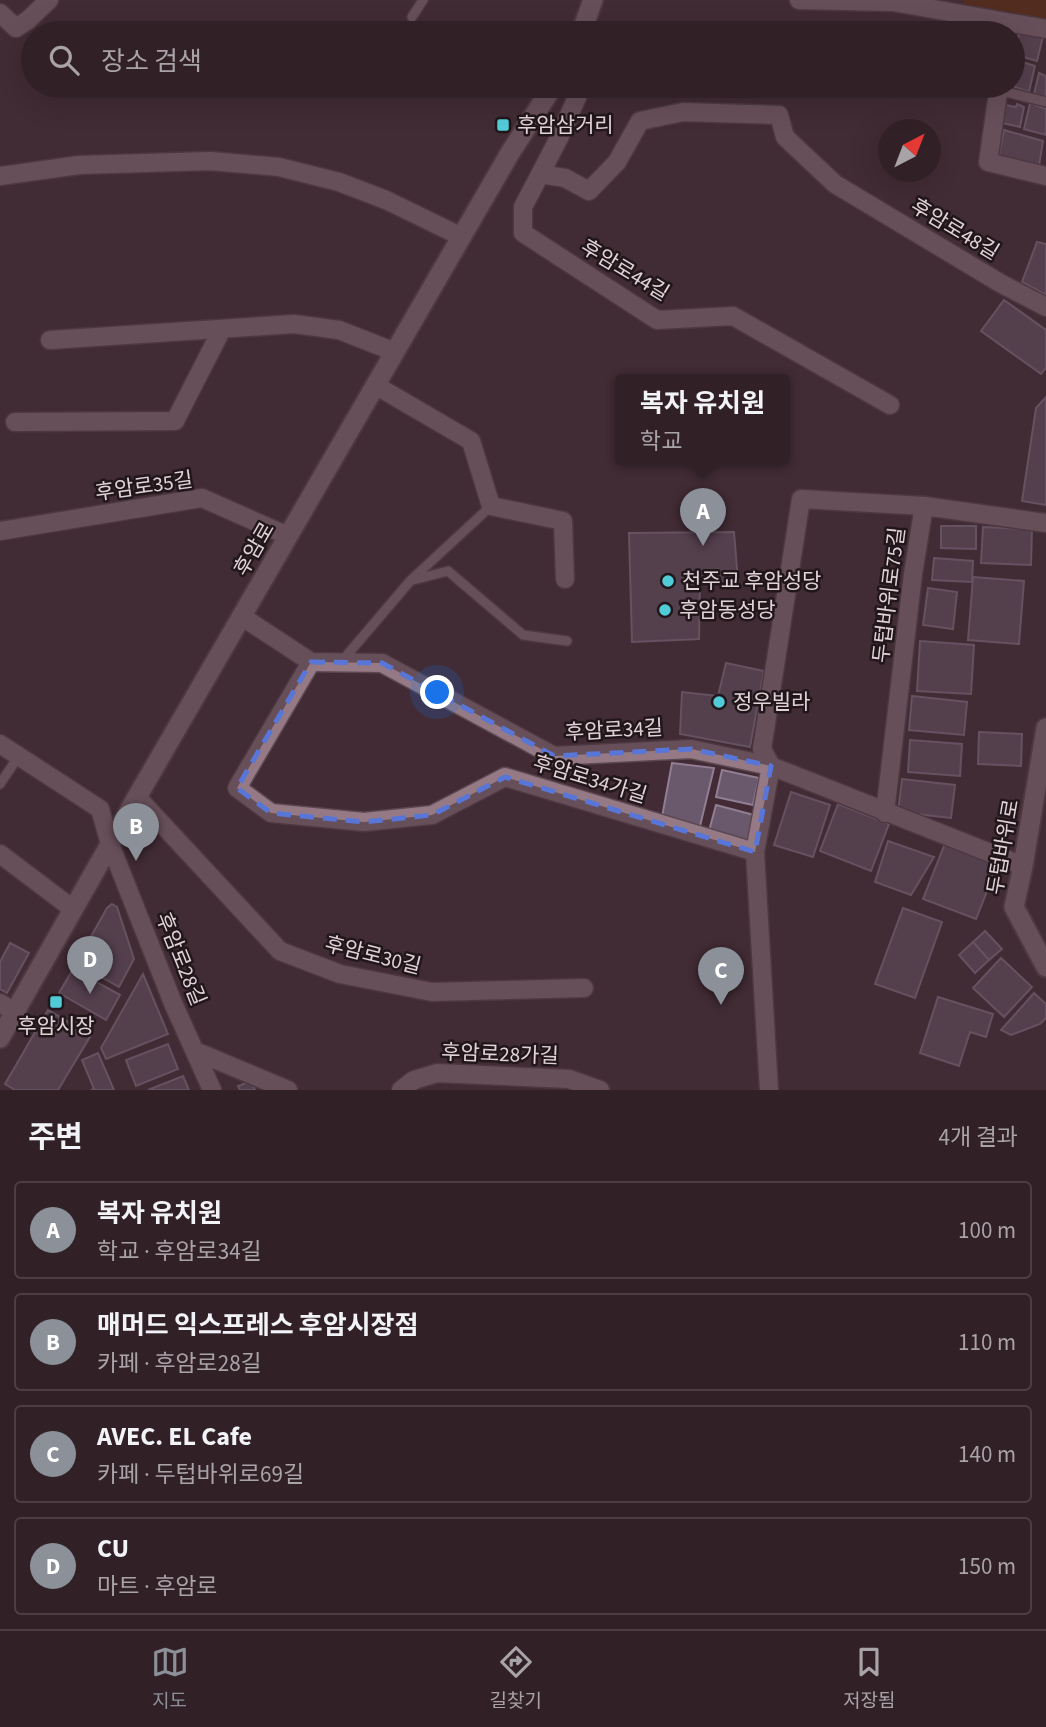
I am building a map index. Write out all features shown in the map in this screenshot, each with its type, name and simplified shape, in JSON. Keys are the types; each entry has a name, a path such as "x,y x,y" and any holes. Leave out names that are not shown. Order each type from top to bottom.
{"main road":[{"path":"585,21 593,0"},
{"name":"후암로","path":"0,1038 7,1008 73,909 510,153 545,98"},
{"name":"두텁바위로","path":"1046,728 1014,907 1046,967"}],"street":[{"path":"26,21 49,0"},
{"path":"799,0 893,1 977,21"},
{"path":"0,13 16,28 21,25"},
{"path":"1025,28 1046,29"},
{"name":"후암로44길","path":"576,98 523,207 523,233 657,320 733,316 890,405"},
{"path":"998,98 988,162 1046,176"},
{"name":"후암로48길","path":"540,174 565,177 589,191 617,162 640,121 683,113 779,115 785,137 835,184 1000,283 1046,307"},
{"path":"0,176 79,165 210,160 279,167 339,182 386,200 462,237"},
{"path":"50,341 294,324 319,326 361,337 395,352"},
{"path":"15,422 175,421 222,329"},
{"path":"375,385 471,441 491,506 563,521 565,579"},
{"name":"후암로35길","path":"0,531 202,498 288,536"},
{"path":"769,1090 755,852 771,766 762,749 801,499 924,506"},
{"name":"두텁바위로75길","path":"886,813 913,574 924,506 1046,523"},
{"path":"241,616 311,662"},
{"name":"후암로34길","path":"311,662 382,663 554,755 691,749 771,766 1023,866"},
{"name":"후암로34가길","path":"311,662 237,788 271,813 365,822 432,815 505,777 755,852"},
{"name":"후암로28길","path":"0,744 100,809 110,844 173,1003 212,1090"},
{"name":"후암로30길","path":"137,797 280,951 340,974 432,992 584,988"},
{"path":"0,854 73,909"},
{"path":"195,1051 288,1090"},
{"name":"후암로28가길","path":"401,1090 414,1080 437,1073 569,1079 600,1090"}],"lane":[{"path":"412,18 423,0"},
{"path":"1025,96 1046,102"},
{"path":"342,662 411,580 491,506"},
{"path":"411,580 448,570 523,635 567,641"},
{"path":"0,785 18,757"}],"highlighted area":[{"path":"311,662 382,663 554,756 691,749 771,766 755,852 505,777 432,815 364,822 271,813 237,788"}],"shaded area":[{"path":"964,0 1046,0 1046,26 1025,21 962,9"}],"building":[{"path":"1025,32 1043,36 1037,61 1025,58"},
{"path":"1025,63 1035,66 1029,92 1025,91"},
{"path":"1039,73 1046,76 1046,98 1034,94"},
{"path":"1030,103 1046,109 1046,135 1024,129"},
{"path":"1017,104 1024,107 1020,127 1002,123 1005,105 1016,107"},
{"path":"1004,130 1043,141 1039,166 999,155"},
{"path":"1037,242 1046,244 1046,295 1022,282"},
{"path":"1004,300 1046,330 1046,368 1041,374 981,331"},
{"path":"1046,397 1046,505 1022,501 1036,408"},
{"path":"941,526 976,526 976,549 941,548"},
{"path":"983,527 1032,529 1031,565 981,563"},
{"name":"후암동성당","path":"734,532 738,581 700,581 699,639 632,642 629,533"},
{"path":"934,558 973,561 972,582 932,580"},
{"path":"973,577 1024,581 1019,644 968,640"},
{"path":"928,588 957,592 953,629 923,625"},
{"path":"920,641 974,645 971,694 917,691"},
{"name":"정우빌라","path":"726,663 764,671 750,747 680,734 682,692 718,696"},
{"path":"912,696 967,702 964,735 909,730"},
{"path":"979,732 1022,734 1021,766 978,764"},
{"path":"910,740 962,744 960,776 908,772"},
{"path":"672,763 714,768 700,826 662,817"},
{"path":"722,770 759,778 753,805 716,797"},
{"path":"902,779 955,785 951,818 898,812"},
{"path":"791,792 830,805 813,857 774,845"},
{"path":"838,804 889,824 871,871 820,851"},
{"path":"716,805 754,815 747,842 709,831"},
{"path":"888,841 934,857 911,895 875,882"},
{"path":"946,841 999,861 976,919 923,899"},
{"path":"112,904 117,907 134,959 119,987 76,963 107,908"},
{"path":"903,908 942,922 915,998 875,984"},
{"path":"985,931 1002,949 989,960 973,942"},
{"path":"973,942 989,960 975,973 959,955"},
{"path":"10,943 29,953 7,993 0,989 0,962"},
{"path":"1001,958 1032,987 1004,1017 973,988"},
{"path":"73,969 120,995 106,1020 59,993"},
{"path":"143,974 168,1034 106,1059 101,1048"},
{"path":"1034,993 1046,1004 1046,1018 1040,1024 1011,1035 1001,1030"},
{"path":"938,997 993,1014 986,1037 970,1032 959,1066 920,1053"},
{"path":"48,1010 91,1035 58,1090 15,1090 5,1084"},
{"path":"168,1044 178,1069 136,1086 126,1060"},
{"path":"98,1053 114,1090 91,1090 94,1089 82,1060"},
{"path":"183,1076 189,1090 148,1090"},
{"path":"251,1081 255,1090 240,1090 238,1086"}],"place":[{"name":"후암삼거리","path":"503,125"},
{"name":"복자 유치원","path":"703,546"},
{"name":"천주교 후암성당","path":"668,581"},
{"name":"후암동성당","path":"665,610"},
{"name":"정우빌라","path":"719,702"},
{"name":"매머드 익스프레스 후암시장점","path":"136,861"},
{"name":"CU","path":"90,994"},
{"name":"후암시장","path":"56,1002"},
{"name":"AVEC. EL Cafe","path":"721,1005"}]}
